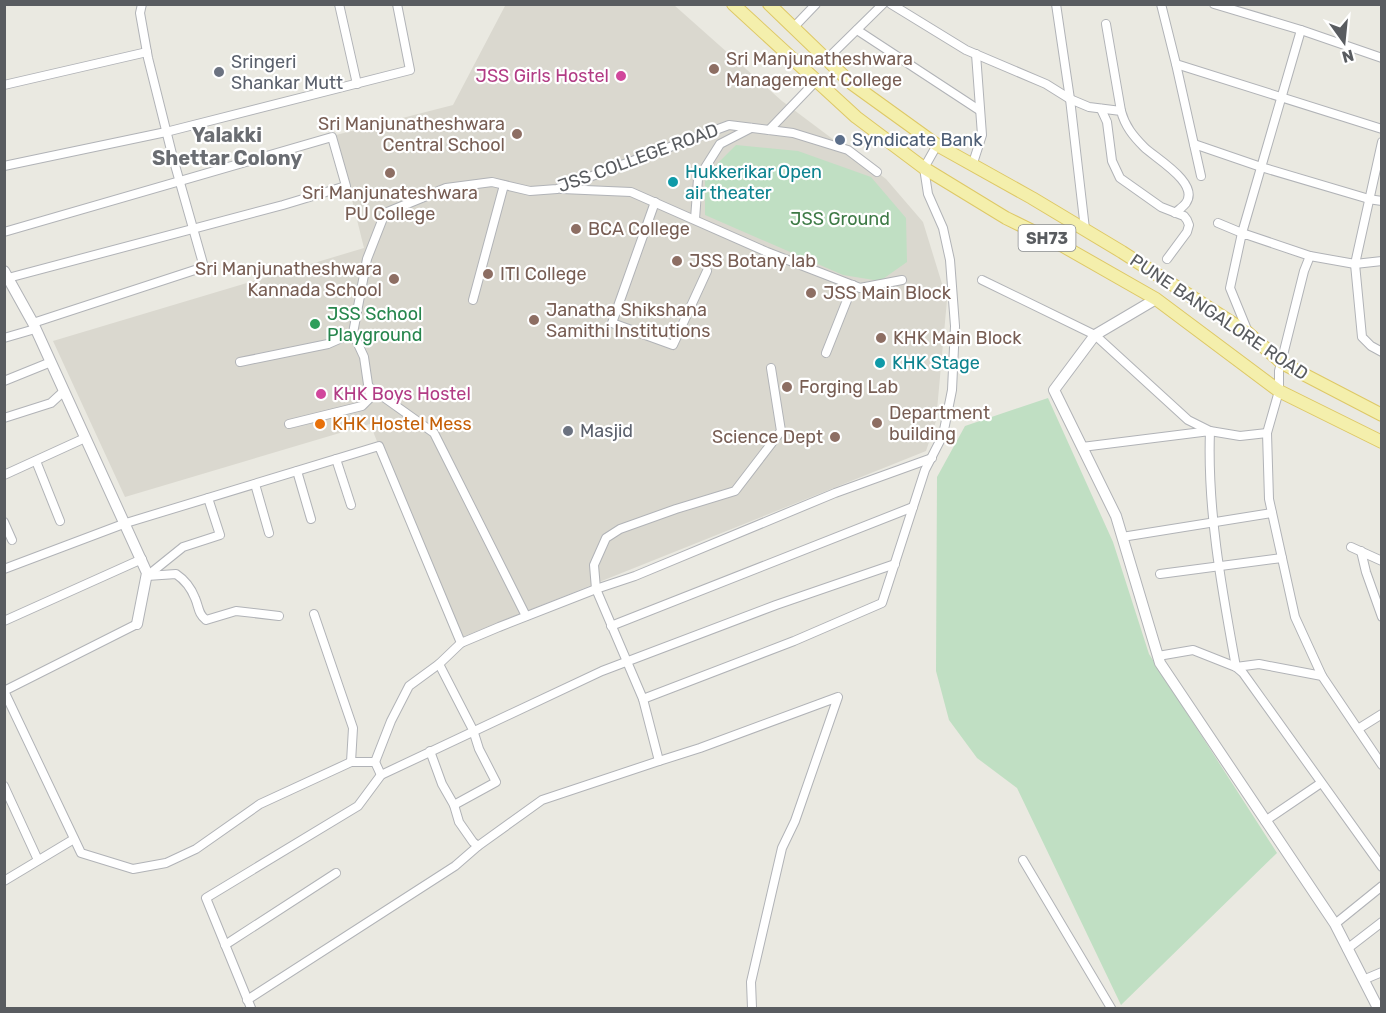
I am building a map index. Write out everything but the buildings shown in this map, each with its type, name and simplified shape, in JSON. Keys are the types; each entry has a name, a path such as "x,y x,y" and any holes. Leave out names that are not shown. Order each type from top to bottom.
{"main road":[{"name":"PUNE BANGALORE ROAD","path":"734,4 856,117 924,168 1006,218 1063,246 1156,299 1279,391 1382,442"},
{"name":"PUNE BANGALORE ROAD","path":"769,4 851,83 937,145 1085,229 1248,333 1282,363 1382,415"}],"street":[{"path":"4,338 204,267 179,183 147,52 140,13 142,4"},
{"path":"339,4 357,84"},
{"path":"4,166 166,132 411,70 397,4"},
{"path":"793,28 816,4"},
{"path":"827,59 883,4"},
{"path":"891,4 976,54 1046,84 1070,99 1089,107 1121,111"},
{"path":"1056,4 1085,229"},
{"path":"1161,4 1201,176"},
{"path":"1214,4 1301,30 1382,58"},
{"path":"1106,24 1121,111 1127,127 1146,149 1175,172 1186,187 1188,197 1186,203 1175,213"},
{"path":"856,30 979,110"},
{"path":"1248,333 1230,288 1242,233 1301,30"},
{"path":"4,85 147,52"},
{"path":"972,166 981,135 976,54"},
{"path":"1176,64 1382,129"},
{"path":"769,130 816,81"},
{"path":"1101,109 1107,122 1112,161 1116,173 1161,207 1184,216 1189,225 1187,232 1167,259"},
{"name":"JSS COLLEGE ROAD","path":"353,333 367,259 385,213 446,188 492,182 530,191 557,189 729,125 793,133 848,150 876,172"},
{"path":"695,219 699,179 720,144 751,128"},
{"path":"4,232 332,137 346,186 194,229 6,275 51,362 126,523 147,576 137,624 4,691 81,853 132,869 166,862 196,849 260,804 351,762 375,762"},
{"path":"1382,142 1355,264 1362,337 1382,352"},
{"path":"1194,144 1261,167 1382,201"},
{"path":"643,699 794,641 882,603 913,507 943,435 952,390 955,326 950,260 943,228 928,194 924,168 937,145"},
{"path":"473,300 504,185"},
{"path":"557,189 631,192 767,252 860,288 902,280"},
{"path":"655,202 612,323 673,345 707,271"},
{"path":"1218,223 1310,256 1355,264 1382,261"},
{"path":"1310,256 1304,271 1279,371 1279,391 1267,433 1269,499 1295,617 1322,676 1382,765"},
{"path":"982,280 1095,335 1188,420 1210,431"},
{"path":"826,353 853,285"},
{"path":"1156,299 1095,335 1054,390 1116,516 1160,663 1335,924 1378,1008"},
{"path":"240,362 328,344 353,333 364,357 370,398 362,406 289,424"},
{"path":"4,381 51,362"},
{"path":"659,761 643,699 596,589 594,565 606,538 620,529 735,490 781,431 771,368"},
{"path":"368,386 434,433 526,616"},
{"path":"4,418 51,403 64,391"},
{"path":"1210,431 1209,467 1219,566 1236,667"},
{"path":"1082,447 1210,431 1240,436 1267,433"},
{"path":"4,475 86,438"},
{"path":"4,569 126,523 379,446 461,643"},
{"path":"381,775 375,762 391,721 409,686 439,664 461,643 596,589 635,576 835,493 932,458"},
{"path":"336,459 351,504"},
{"path":"36,461 60,521"},
{"path":"297,471 311,519"},
{"path":"255,484 269,533"},
{"path":"147,576 183,547 220,535 208,498"},
{"path":"611,626 913,507"},
{"path":"1122,537 1272,513"},
{"path":"4,522 12,540"},
{"path":"1351,547 1382,561"},
{"path":"1361,551 1382,617"},
{"path":"1160,574 1282,558"},
{"path":"4,621 142,559"},
{"path":"752,1008 752,982 782,848 795,821 838,697 700,748 542,800 478,846 455,866 249,1004 206,898 358,806 381,775 473,730 602,671 776,605 895,564"},
{"path":"147,576 176,574 185,580 195,596 200,615 206,620 236,612 279,616"},
{"path":"314,614 353,728 351,762"},
{"path":"1158,656 1193,650 1236,667 1243,673 1382,867"},
{"path":"439,664 473,730 479,749 496,782 454,805"},
{"path":"1236,667 1259,664 1322,676"},
{"path":"1358,729 1382,714"},
{"path":"430,751 459,822 472,842 478,846"},
{"path":"1266,821 1321,783"},
{"path":"4,786 38,860"},
{"path":"5,879 74,839"},
{"path":"1023,861 1111,1008"},
{"path":"225,945 336,873"},
{"path":"1335,924 1382,886"},
{"path":"1347,949 1382,922"},
{"path":"1363,980 1382,972"}],"shaded area":[{"name":"Janatha Shikshana Samithi Institutions","path":"506,4 674,5 782,101 886,179 923,222 947,300 936,421 926,451 457,639 370,424 125,497 53,341 364,248 336,135 453,105"}],"green space":[{"name":"JSS Ground","path":"736,145 798,151 871,177 906,218 907,262 880,281 843,275 705,215 705,176"},
{"path":"1048,398 1113,542 1149,654 1277,853 1121,1005 1017,788 977,758 949,720 936,671 937,477 965,426"}],"place":[{"name":"Sri Manjunatheshwara Management College","path":"714,69"},
{"name":"Sringeri Shankar Mutt","path":"219,72"},
{"name":"JSS Girls Hostel","path":"621,76"},
{"name":"Sri Manjunatheshwara Central School","path":"517,134"},
{"name":"Syndicate Bank","path":"840,140"},
{"name":"Sri Manjunateshwara PU College","path":"390,173"},
{"name":"Hukkerikar Open air theater","path":"673,182"},
{"name":"BCA College","path":"576,229"},
{"name":"JSS Botany lab","path":"677,261"},
{"name":"ITI College","path":"488,274"},
{"name":"Sri Manjunatheshwara Kannada School","path":"394,279"},
{"name":"JSS Main Block","path":"811,293"},
{"name":"Janatha Shikshana Samithi Institutions","path":"534,320"},
{"name":"JSS School Playground","path":"315,324"},
{"name":"KHK Main Block","path":"881,338"},
{"name":"KHK Stage","path":"880,363"},
{"name":"Forging Lab","path":"787,387"},
{"name":"KHK Boys Hostel","path":"321,394"},
{"name":"Department building","path":"877,423"},
{"name":"KHK Hostel Mess","path":"320,424"},
{"name":"Masjid","path":"568,431"},
{"name":"Science Dept","path":"835,437"}],"district":[{"name":"Yalakki Shettar Colony","path":"227,146"}]}
